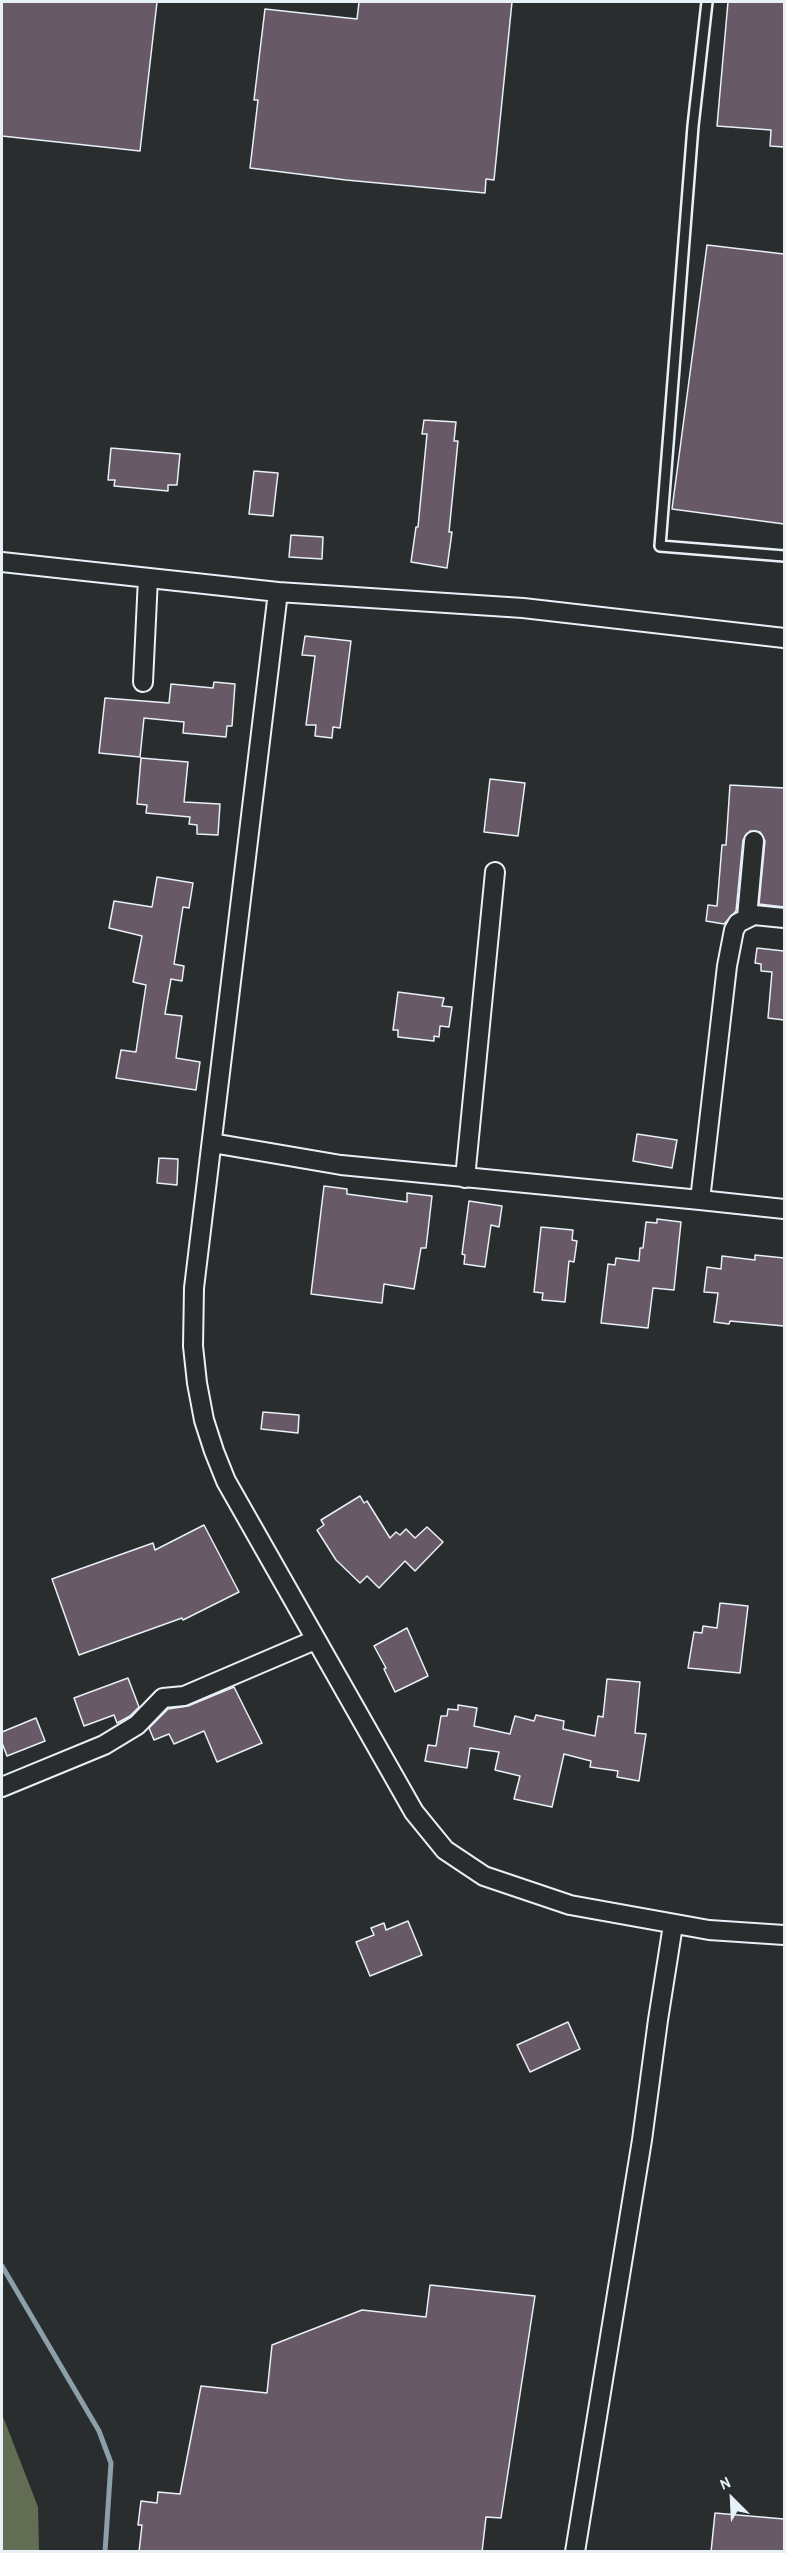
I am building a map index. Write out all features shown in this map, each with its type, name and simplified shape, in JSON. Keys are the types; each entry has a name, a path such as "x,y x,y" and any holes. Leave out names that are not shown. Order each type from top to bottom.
{"street":[{"path":"2,562 278,592 523,608 784,638"},
{"path":"143,682 148,578"},
{"path":"278,592 194,1288 193,1346 204,1420 226,1481 414,1812 445,1850 484,1876 570,1905 673,1925 784,1935"},
{"path":"747,917 754,841"},
{"path":"465,1178 495,872"},
{"path":"700,1200 731,941 738,923 747,917 754,915 784,918"},
{"path":"212,1143 341,1165 784,1209"},
{"path":"2,1787 104,1745 137,1725 163,1698 184,1696 315,1640"},
{"path":"575,2552 619,2289 673,1925"}],"lane":[{"path":"707,2 693,126 660,546 784,556"}],"green space":[{"path":"2,2414 38,2507 39,2551 2,2551"}],"building":[{"path":"2,2 157,2 140,151 2,136"},
{"path":"359,2 512,2 494,180 486,179 485,193 250,168 258,100 254,100 265,9 357,19"},
{"path":"728,2 784,2 784,147 770,146 771,130 717,126"},
{"path":"707,245 784,254 784,524 672,509"},
{"path":"424,420 456,422 454,441 458,441 449,532 452,532 447,568 411,562 416,527 418,527 427,434 422,434"},
{"path":"111,448 180,454 177,485 168,485 168,491 114,486 115,480 108,480"},
{"path":"254,471 278,473 273,516 249,514"},
{"path":"291,535 323,537 322,559 289,557"},
{"path":"305,636 351,641 340,728 333,727 332,738 315,736 316,725 306,725 315,656 302,655"},
{"path":"214,682 235,684 232,726 227,726 226,737 183,733 184,722 144,718 140,757 99,753 105,698 169,703 171,684 213,688"},
{"path":"141,758 188,762 184,802 220,804 218,835 197,834 197,825 189,824 190,817 146,813 147,805 137,804"},
{"path":"490,779 525,783 518,836 484,832"},
{"path":"730,785 784,788 784,907 759,904 765,841 760,832 750,831 743,840 736,911 724,924 706,921 708,905 717,906 722,845 726,845"},
{"path":"157,877 193,883 189,908 183,907 174,964 184,966 182,981 171,979 165,1014 182,1016 176,1058 200,1062 196,1090 116,1078 121,1050 136,1052 146,985 133,982 142,936 109,928 114,901 152,907"},
{"path":"757,948 784,951 784,1020 768,1018 772,972 761,971 761,964 755,963"},
{"path":"398,992 444,998 442,1006 452,1007 449,1027 440,1026 439,1037 434,1036 434,1041 398,1037 398,1030 393,1030"},
{"path":"637,1134 677,1140 672,1168 633,1161"},
{"path":"159,1158 178,1159 177,1185 157,1183"},
{"path":"324,1186 347,1189 347,1194 407,1202 407,1193 432,1196 426,1248 421,1248 414,1289 384,1284 382,1303 311,1294"},
{"path":"469,1201 502,1206 499,1227 491,1225 485,1267 464,1264 465,1255 462,1254"},
{"path":"657,1219 681,1222 674,1290 653,1288 648,1328 601,1323 608,1264 615,1265 616,1258 639,1261 646,1222 657,1223"},
{"path":"541,1227 573,1230 572,1240 577,1241 574,1262 569,1261 565,1302 542,1300 543,1293 534,1292"},
{"path":"755,1255 784,1258 784,1326 730,1321 729,1324 714,1322 718,1293 704,1292 707,1267 721,1269 722,1256 755,1260"},
{"path":"263,1412 299,1415 298,1433 261,1429"},
{"path":"360,1496 364,1503 367,1501 390,1538 396,1532 400,1535 406,1529 415,1538 427,1527 443,1542 415,1571 405,1561 379,1588 367,1576 360,1583 336,1560 317,1530 324,1525 321,1520"},
{"path":"204,1525 239,1592 183,1620 182,1618 79,1655 52,1579 153,1543 155,1550"},
{"path":"720,1603 748,1606 740,1673 688,1668 694,1632 702,1633 703,1626 717,1628"},
{"path":"407,1628 428,1676 395,1692 374,1646"},
{"path":"128,1678 139,1707 130,1716 117,1723 114,1715 84,1726 74,1698"},
{"path":"607,1679 640,1682 635,1733 646,1734 639,1781 617,1777 618,1771 590,1767 591,1761 564,1754 552,1807 514,1799 520,1776 495,1770 499,1752 470,1748 467,1768 425,1761 428,1745 436,1746 441,1716 447,1716 448,1709 458,1710 458,1705 477,1708 474,1726 510,1734 515,1716 534,1721 536,1715 564,1721 563,1729 595,1736 598,1716 603,1717"},
{"path":"234,1687 262,1743 217,1762 204,1731 174,1744 169,1734 154,1740 149,1728 168,1709 188,1706"},
{"path":"36,1718 45,1741 7,1756 2,1743 2,1732"},
{"path":"408,1921 422,1955 370,1976 356,1942 374,1935 371,1928 384,1923 386,1930"},
{"path":"568,2022 580,2049 530,2072 517,2045"},
{"path":"430,2285 535,2296 501,2518 486,2517 482,2552 139,2552 142,2525 138,2525 141,2501 157,2503 158,2492 180,2494 201,2386 267,2393 272,2345 362,2310 426,2317"},
{"path":"715,2513 784,2519 784,2552 711,2552"}],"waterway":[{"path":"2,2266 99,2431 111,2463 105,2552"}]}
